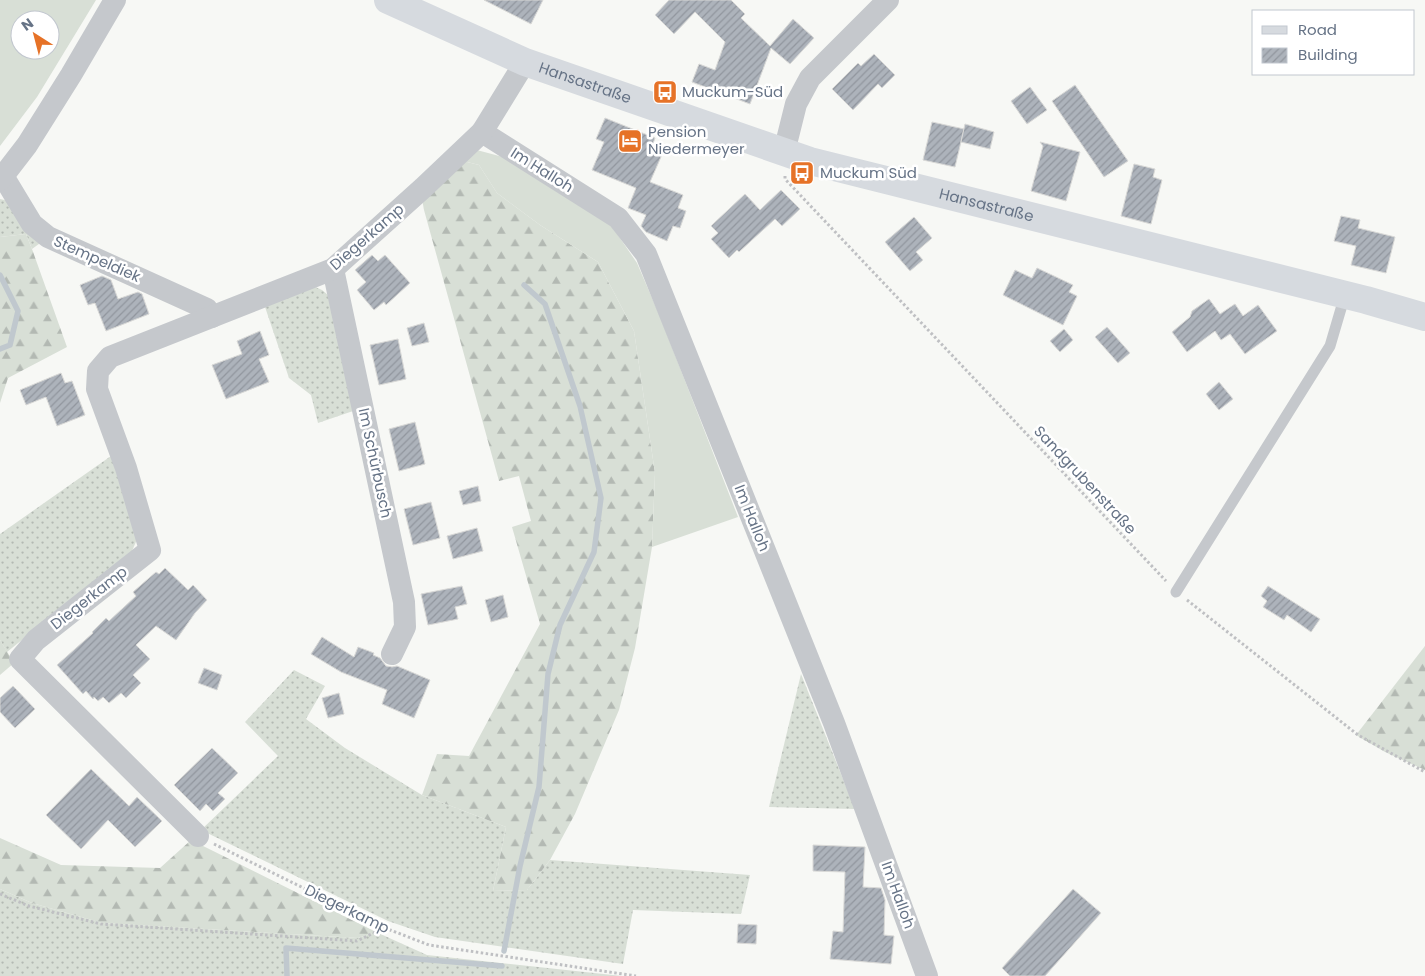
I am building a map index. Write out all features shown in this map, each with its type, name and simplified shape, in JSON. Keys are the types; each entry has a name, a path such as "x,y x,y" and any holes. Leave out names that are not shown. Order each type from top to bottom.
{"main road":[{"name":"Hansastraße","path":"388,0 526,62 810,161 1346,295 1425,317"}],"street":[{"name":"Stempeldiek","path":"115,0 27,145 2,178 32,224 48,237 207,309 212,318"},
{"path":"784,152 796,104 810,78 888,0"},
{"name":"Diegerkamp","path":"198,836 20,658 36,640 150,550 126,468 97,389 98,371 110,357 334,269 482,132 526,62"},
{"name":"Im Halloh","path":"482,132 618,218 646,254 834,723 928,976"},
{"name":"Im Schürbusch","path":"334,269 404,602 406,627 392,654"}],"lane":[{"path":"1176,592 1330,346 1346,295"}],"path":[{"name":"Sandgrubenstraße","path":"784,152 785,180 1176,592 1358,734 1425,772"},
{"name":"Diegerkamp","path":"198,836 385,928 429,946 636,976"},
{"path":"0,894 29,906 101,924 356,941 385,928"}],"green space":[{"path":"0,0 96,0 60,59 60,10 10,10 10,60 60,60 37,97 0,146"},
{"path":"473,149 503,157 611,225 637,263 661,319 738,517 652,547 655,473 634,331 598,262 540,225 497,193 479,165 463,161"},
{"path":"463,161 479,165 497,193 540,225 598,262 634,331 655,473 652,547 635,648 619,710 575,814 550,860 527,890 493,891 506,827 422,795 437,754 469,756 540,624 512,527 531,521 519,476 499,481 422,199"},
{"path":"0,199 9,201 43,241 32,249 26,234 0,237"},
{"path":"26,234 67,347 8,378 0,403 0,237"},
{"path":"313,286 328,295 356,410 318,423 311,395 289,378 264,304"},
{"path":"111,456 138,537 132,551 7,652 0,640 0,534"},
{"path":"0,640 14,663 0,675"},
{"path":"1425,646 1425,770 1385,752 1356,735"},
{"path":"294,670 325,686 306,719 345,748 422,795 506,827 493,891 527,890 550,860 750,875 741,914 633,910 623,964 435,937 388,921 201,830 278,756 245,722"},
{"path":"801,674 855,809 769,807"},
{"path":"0,838 61,865 160,868 191,840 376,932 358,938 102,923 32,903 0,889"},
{"path":"0,889 32,903 102,923 358,938 376,932 427,955 622,976 0,976"}],"building":[{"path":"484,0 543,0 531,24"},
{"path":"669,0 731,0 745,14 741,18 770,46 793,19 814,38 790,64 771,48 750,104 692,82 699,64 715,70 725,42 695,12 674,34 655,15"},
{"path":"874,54 895,75 882,88 878,84 853,110 832,89 858,63 861,66"},
{"path":"1075,85 1128,161 1104,177 1052,101"},
{"path":"1030,87 1047,110 1027,124 1011,101"},
{"path":"605,118 655,138 652,146 664,150 650,182 683,195 678,208 686,211 680,228 673,226 667,241 646,232 641,226 646,215 628,208 636,188 592,170 604,142 596,139"},
{"path":"932,122 964,129 955,167 923,160"},
{"path":"965,124 994,132 990,149 961,142"},
{"path":"1040,142 1080,152 1066,201 1031,191 1043,146"},
{"path":"1134,164 1155,169 1153,177 1162,180 1151,224 1121,216"},
{"path":"781,190 800,209 782,226 775,219 739,252 737,250 729,258 711,239 718,233 711,226 745,194 760,210"},
{"path":"1341,216 1360,220 1358,228 1395,237 1386,273 1351,265 1356,246 1334,241"},
{"path":"914,217 932,238 916,252 923,260 910,271 885,242"},
{"path":"372,255 378,261 385,255 410,283 386,305 384,302 374,310 357,290 366,282 355,270"},
{"path":"1037,268 1073,285 1069,292 1077,296 1063,325 1003,295 1015,270 1032,278"},
{"path":"102,276 111,280 118,299 138,292 142,294 149,314 106,331 95,303 88,305 80,285"},
{"path":"1209,299 1220,314 1235,304 1243,316 1258,305 1277,331 1245,354 1230,334 1221,340 1215,331 1187,352 1172,332 1190,317 1192,311"},
{"path":"424,323 429,342 412,346 407,328"},
{"path":"1107,327 1130,353 1118,363 1095,337"},
{"path":"1064,329 1073,340 1060,352 1050,341"},
{"path":"260,331 269,355 259,359 269,382 226,399 212,365 242,354 237,341"},
{"path":"398,339 406,379 379,385 370,345"},
{"path":"61,373 65,383 72,381 85,415 57,426 46,397 26,405 20,390"},
{"path":"1219,382 1233,399 1219,410 1206,394"},
{"path":"415,422 425,464 399,471 389,429"},
{"path":"478,486 481,501 463,505 459,491"},
{"path":"431,502 440,538 413,545 404,509"},
{"path":"477,528 483,551 453,559 447,536"},
{"path":"165,568 188,590 193,585 207,600 195,613 176,640 156,626 136,645 150,659 133,675 141,683 126,698 121,693 109,703 103,697 98,701 94,697 93,699 86,691 83,694 57,665 93,633 106,618 109,621 136,596 133,592 156,572 159,574"},
{"path":"462,586 467,604 455,607 458,619 428,625 421,594"},
{"path":"1268,586 1320,619 1311,632 1287,615 1284,620 1263,607 1267,601 1261,596"},
{"path":"503,595 508,617 491,622 485,600"},
{"path":"322,637 354,657 358,647 374,653 373,655 380,658 386,666 397,666 430,680 414,718 382,704 387,690 341,672 311,654"},
{"path":"204,668 222,675 217,690 198,683"},
{"path":"13,686 35,709 15,728 0,712 0,698"},
{"path":"339,693 344,714 328,718 322,698"},
{"path":"212,748 238,773 218,793 225,799 213,811 206,804 200,811 174,785"},
{"path":"91,769 129,806 137,797 162,821 135,847 108,820 81,849 46,815"},
{"path":"813,845 865,847 863,887 881,888 885,900 884,935 894,936 891,964 830,959 833,931 843,932 845,872 813,871"},
{"path":"1073,889 1101,913 1045,976 1010,976 1002,968"},
{"path":"738,924 757,925 756,944 737,943"}],"waterway":[{"path":"0,275 18,311 10,345 0,349"},
{"path":"504,951 520,866 539,787 548,674 560,625 594,552 601,498 580,406 545,304 524,285"},
{"path":"287,976 286,948 502,966"}],"place":[{"name":"Muckum-Süd","path":"665,92"},
{"name":"Pension Niedermeyer","path":"630,141"},
{"name":"Muckum Süd","path":"802,173"}]}
